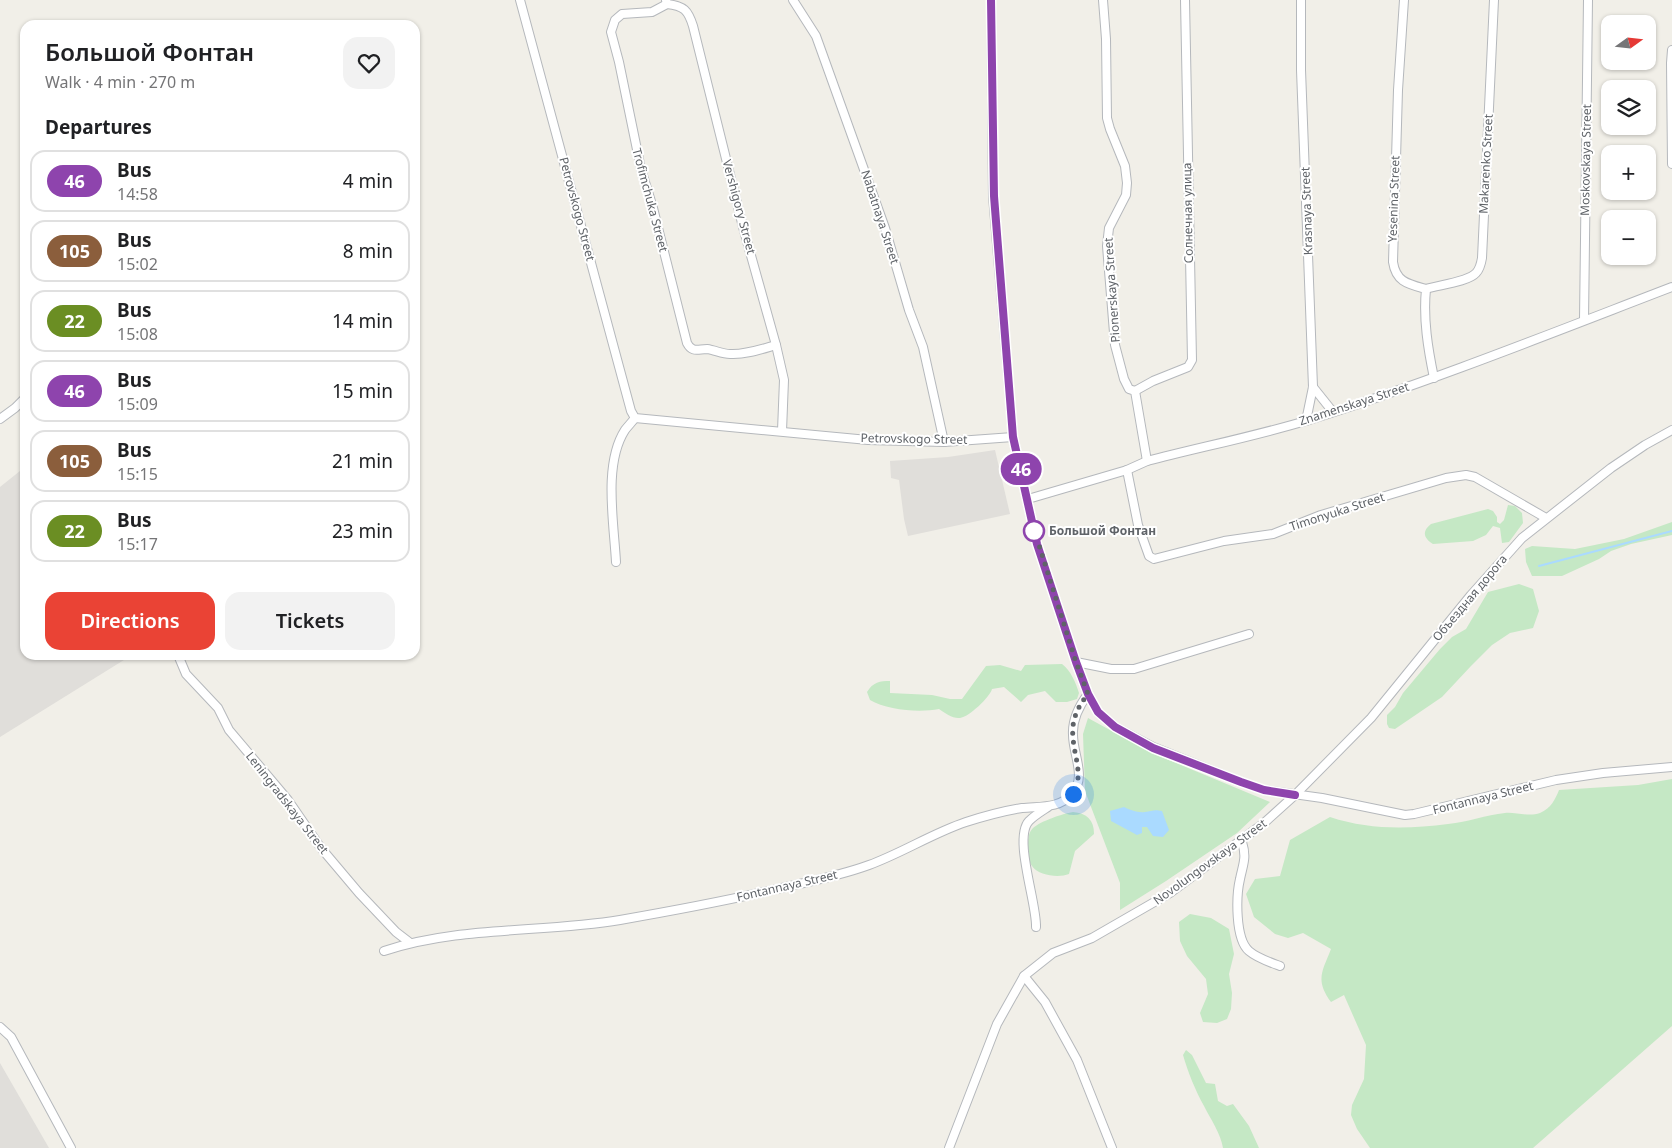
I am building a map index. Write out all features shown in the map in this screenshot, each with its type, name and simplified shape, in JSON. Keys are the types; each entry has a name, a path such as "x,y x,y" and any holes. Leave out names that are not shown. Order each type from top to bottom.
{"street":[{"name":"Petrovskogo Street","path":"520,0 631,410 635,418 868,440 944,442 1013,437"},
{"name":"Nabatnaya Street","path":"793,0 816,36 885,228 908,310 923,347 944,442"},
{"name":"Fontannaya Street","path":"991,0 994,196 1013,437 1037,544 1076,662 1088,694 1098,712 1115,727 1153,748 1264,790 1322,798 1405,815 1556,780 1603,773 1672,767"},
{"name":"Pionerskaya Street","path":"1103,0 1106,40 1107,118 1123,160 1127,183 1126,195 1108,228 1107,246 1115,345 1124,379 1129,389 1135,391 1147,461"},
{"name":"Солнечная улица","path":"1135,391 1188,366 1192,360 1186,0"},
{"name":"Krasnaya Street","path":"1301,0 1301,70 1313,387 1306,420"},
{"name":"Yesenina Street","path":"1404,0 1398,90 1393,262 1398,277 1404,282 1426,289"},
{"name":"Makarenko Street","path":"1426,289 1466,279 1476,275 1480,268 1494,0"},
{"name":"Moskovskaya Street","path":"1584,320 1588,0"},
{"name":"Vershigory Street","path":"666,2 683,8 689,14 693,26 784,380 782,431"},
{"name":"Trofimchuka Street","path":"666,2 652,12 622,14 615,20 611,32 619,62 640,169 653,208 687,343 689,348 694,350 707,349 728,354 738,354 776,346"},
{"path":"1672,50 1672,164"},
{"name":"Znamenskaya Street","path":"1028,499 1127,470 1147,461 1333,412 1434,378 1672,286"},
{"path":"1426,289 1425,304 1428,346 1434,378"},
{"path":"1313,387 1333,412"},
{"path":"0,419 20,403"},
{"path":"616,562 612,477 615,454 624,431 635,418"},
{"name":"Объездная дорога","path":"1295,795 1370,718 1522,538 1611,468 1645,445 1672,430"},
{"name":"Timonyuka Street","path":"1127,470 1138,525 1149,556 1154,559 1224,541 1273,534 1321,514 1446,478 1466,475 1475,477 1546,518"},
{"path":"1076,662 1111,669 1134,669 1249,634"},
{"name":"Leningradskaya Street","path":"180,660 186,674 218,708 230,730 288,800 321,848 365,899 396,932 409,942"},
{"name":"Fontannaya Street","path":"384,951 409,942 616,920 695,907 757,894 827,878 869,865 964,823 996,814 1050,806 1064,802 1076,788 1079,771 1073,728 1080,705 1088,694"},
{"name":"Novolungovskaya Street","path":"949,1148 997,1024 1024,976 1053,953 1092,938 1170,894 1242,842 1295,795"},
{"path":"1028,822 1050,806"},
{"path":"1028,808 1028,822 1024,833 1024,853 1036,927"},
{"path":"1242,842 1245,862 1238,898 1241,936 1248,950 1280,966"},
{"path":"1024,976 1045,1002 1077,1060 1112,1148"},
{"path":"0,1027 11,1037 71,1148"}],"shaded area":[{"path":"995,450 1010,514 908,536 899,480 891,478 890,461 948,457"},
{"path":"20,471 20,660 124,660 0,737 0,487"},
{"path":"0,1063 49,1148 0,1148"}],"green space":[{"path":"1508,505 1515,506 1522,513 1523,523 1509,542 1502,543 1500,528 1493,526 1486,535 1473,541 1433,544 1426,537 1426,529 1431,524 1488,509 1493,511 1497,517 1497,522 1500,524 1504,520"},
{"path":"1672,522 1672,535 1631,544 1611,551 1599,559 1562,576 1532,576 1526,562 1525,549 1532,546 1575,549 1624,539"},
{"path":"1519,584 1533,589 1539,611 1533,628 1510,633 1492,645 1442,697 1395,729 1389,728 1387,715 1395,707 1403,693 1440,649 1452,637 1466,629 1488,592"},
{"path":"1062,664 1075,681 1079,693 1077,699 1067,702 1056,702 1045,691 1028,695 1021,702 1004,687 992,689 979,706 960,718 952,717 939,709 913,711 885,706 870,700 867,692 877,683 890,681 890,693 962,699 986,666 1000,665 1021,671 1025,665"},
{"path":"1088,718 1152,753 1270,802 1237,833 1120,910 1120,883 1085,791 1083,734"},
{"path":"1672,779 1672,1026 1533,1148 1370,1148 1357,1129 1351,1115 1352,1105 1364,1079 1366,1045 1344,995 1331,1002 1323,988 1323,970 1331,949 1303,933 1288,938 1275,934 1254,917 1246,894 1255,879 1280,876 1290,840 1330,817 1374,826 1433,826 1505,813 1531,815 1540,813 1552,803 1559,790 1638,785"},
{"path":"1073,812 1089,818 1093,825 1094,834 1075,851 1069,874 1055,876 1039,872 1032,866 1029,859 1028,842 1030,832 1046,820"},
{"path":"1190,914 1211,918 1229,929 1234,954 1229,974 1232,993 1231,1009 1227,1019 1217,1023 1203,1022 1200,1013 1208,994 1206,979 1187,956 1180,941 1179,922"},
{"path":"1186,1050 1192,1055 1206,1083 1215,1084 1218,1101 1227,1106 1233,1104 1249,1126 1259,1148 1223,1148 1218,1132 1189,1074 1183,1055"}],"water":[{"path":"1124,807 1140,812 1162,811 1169,830 1163,837 1153,836 1147,827 1142,827 1142,833 1137,835 1111,821 1110,811"}],"waterway":[{"path":"1539,566 1672,531"}],"bus line":[{"name":"46","path":"991,0 994,196 1013,437 1037,544 1088,694 1098,712 1115,727 1153,748 1264,790 1295,795"}],"place":[{"name":"Большой Фонтан","path":"1034,531"}],"route":[{"path":"1034,531 1033,526 1088,694 1080,705 1074,720 1072,735 1079,771 1078,782 1073,794"}]}
